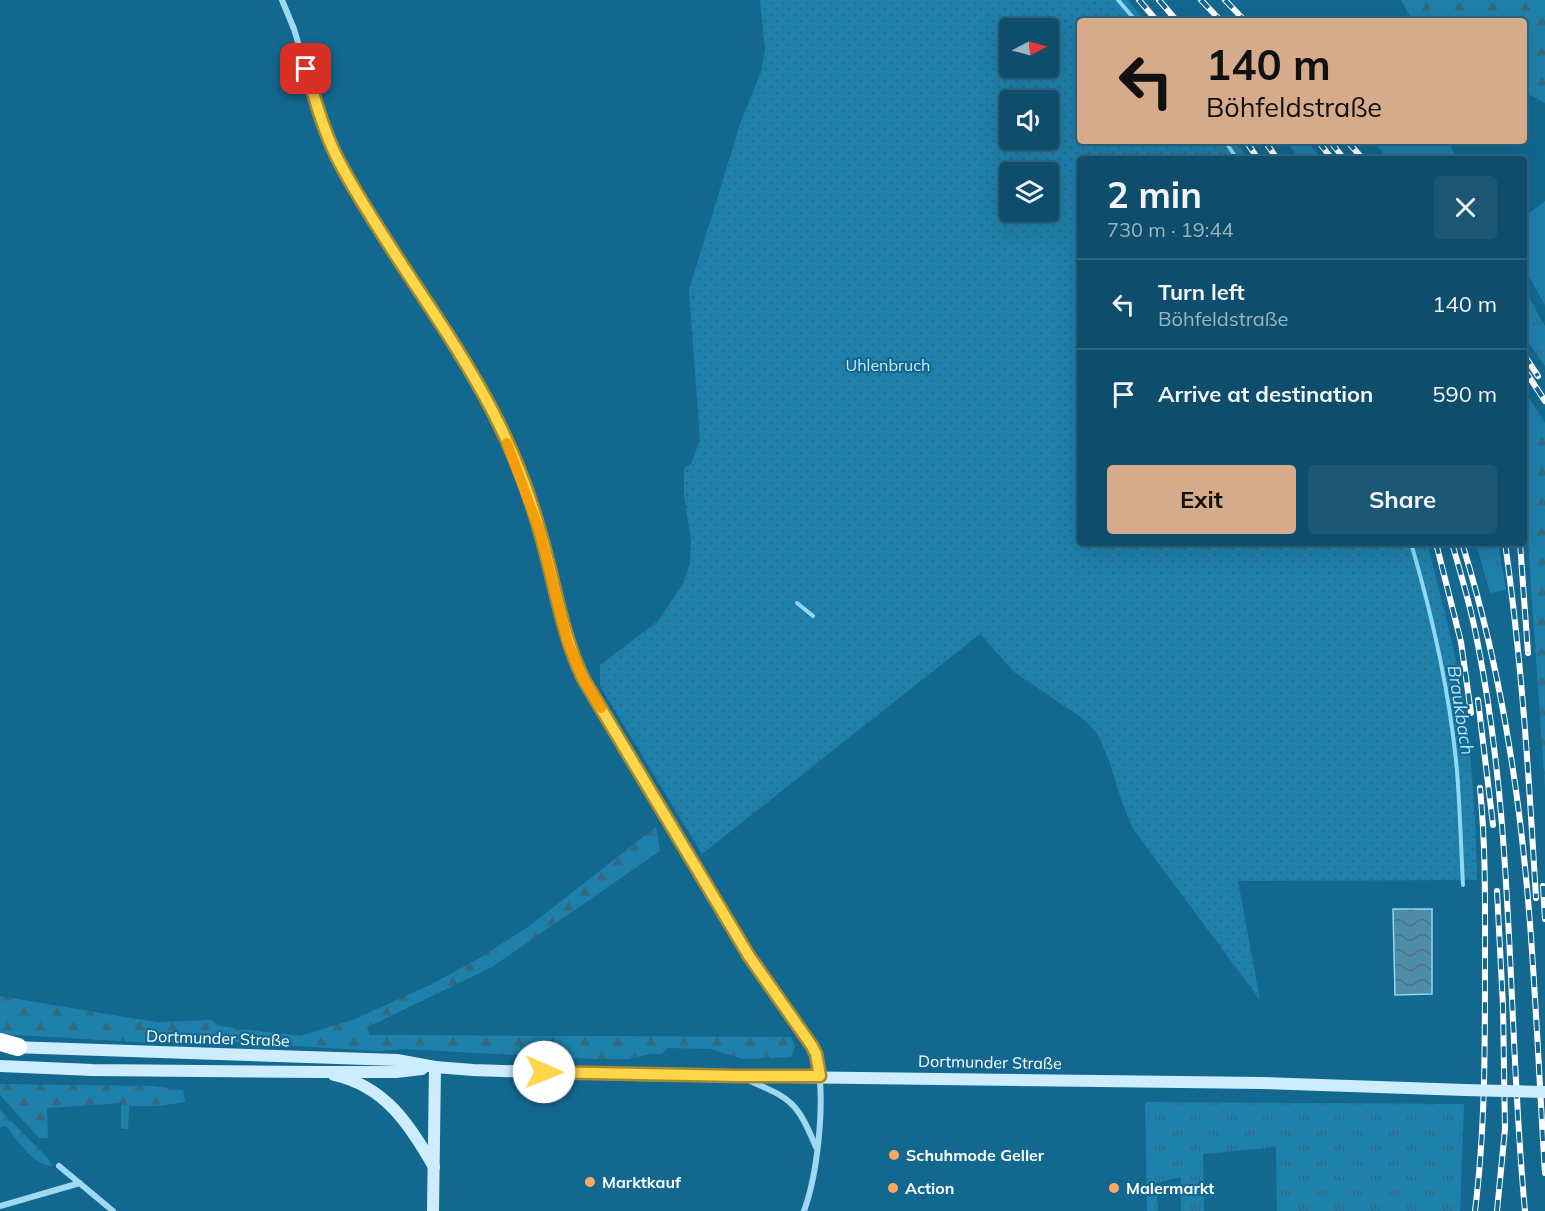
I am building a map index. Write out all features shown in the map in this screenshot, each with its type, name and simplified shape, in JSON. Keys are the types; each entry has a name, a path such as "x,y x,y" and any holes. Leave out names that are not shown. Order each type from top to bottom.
{"main road":[{"name":"Dortmunder Straße","path":"6,1046 397,1060 435,1067 473,1070 1250,1083 1545,1092"},
{"name":"Dortmunder Straße","path":"0,1066 92,1070 318,1072 396,1072 435,1067"},
{"path":"433,1211 435,1067"},
{"path":"318,1072 342,1077 377,1094 395,1108 435,1167"}],"street":[{"path":"282,0 294,29 324,128 341,166 494,414 530,500 568,643 584,680 749,956 816,1054 820,1076 817,1150 813,1181 804,1211"},
{"path":"739,1076 774,1091 794,1104 805,1120 817,1150"},
{"path":"59,1166 113,1211"},
{"path":"0,1206 80,1183"}],"green space":[{"name":"Uhlenbruch","path":"760,0 1128,0 1143,18 1077,18 1077,144 1238,144 1246,156 1077,156 1077,546 1428,546 1450,632 1463,699 1472,781 1477,880 1238,881 1260,1000 1133,829 1098,735 1085,720 1014,672 980,634 702,854 600,686 600,665 658,621 683,584 690,563 691,539 684,495 684,468 691,464 700,440 689,290 740,124 761,72 765,50"},
{"path":"1401,0 1545,0 1545,103 1527,94 1527,18 1411,18"},
{"path":"1289,144 1310,144 1320,156 1297,156"},
{"path":"1376,144 1450,144 1456,156 1386,156"},
{"path":"1545,201 1545,305 1527,273 1527,215"},
{"path":"1527,294 1545,326 1545,366 1527,341"},
{"path":"1527,395 1545,423 1545,789 1528,542"},
{"path":"1477,546 1499,546 1506,590 1490,593"},
{"path":"656,827 660,851 492,967 368,1027 369,1035 791,1037 795,1046 791,1057 743,1059 710,1049 668,1048 662,1054 650,1054 630,1059 593,1059 403,1049 377,1051 202,1040 153,1043 0,1034 0,996 158,1022 212,1020 218,1026 300,1036 355,1019 432,984 478,959 528,927"},
{"path":"0,1084 152,1086 183,1090 185,1102 159,1106 129,1106 128,1129 121,1129 121,1103 47,1108 48,1138 39,1138 0,1095"},
{"path":"1145,1102 1464,1104 1460,1211 1277,1211 1276,1147 1203,1154 1204,1211 1181,1211 1181,1177 1156,1183 1158,1211 1147,1211"},
{"path":"0,1110 48,1158 52,1166 45,1165 32,1157 6,1126 0,1127"}],"water":[{"path":"1393,909 1432,909 1432,994 1395,995"}],"waterway":[{"name":"Braukbach","path":"1118,0 1133,18"},
{"name":"Braukbach","path":"1227,144 1235,156"},
{"name":"Braukbach","path":"1412,546 1433,628 1450,713 1457,771 1463,885"},
{"path":"797,603 813,616"}],"railway":[{"path":"1139,0 1154,18"},
{"path":"1159,0 1174,18"},
{"path":"1201,0 1218,18"},
{"path":"1225,0 1242,18"},
{"path":"1248,144 1256,156"},
{"path":"1267,144 1275,156"},
{"path":"1320,144 1330,156"},
{"path":"1332,144 1342,156"},
{"path":"1350,144 1360,156"},
{"path":"1527,360 1538,376"},
{"path":"1527,374 1545,401"},
{"path":"1437,546 1461,642 1471,713"},
{"path":"1453,546 1477,640 1498,782 1525,1211"},
{"path":"1463,546 1496,672 1518,803 1533,962 1545,1173"},
{"path":"1505,546 1528,764 1536,898"},
{"path":"1520,546 1528,653"},
{"path":"1478,700 1493,825"},
{"path":"1475,1211 1483,1121 1485,1030 1485,879 1480,788"},
{"path":"1543,886 1545,919"},
{"path":"1497,891 1503,1006 1505,1129 1497,1211"}],"slow traffic":[{"path":"507,443 540,532 568,643 584,680 601,708"}],"place":[{"name":"Schuhmode Geller","path":"894,1155"},
{"name":"Marktkauf","path":"590,1182"},
{"name":"Action","path":"893,1188"},
{"name":"Malermarkt","path":"1114,1188"}],"route":[{"path":"306,69 324,128 341,166 494,414 530,500 568,643 584,680 749,956 812,1046 816,1054 820,1076 544,1072"}]}
